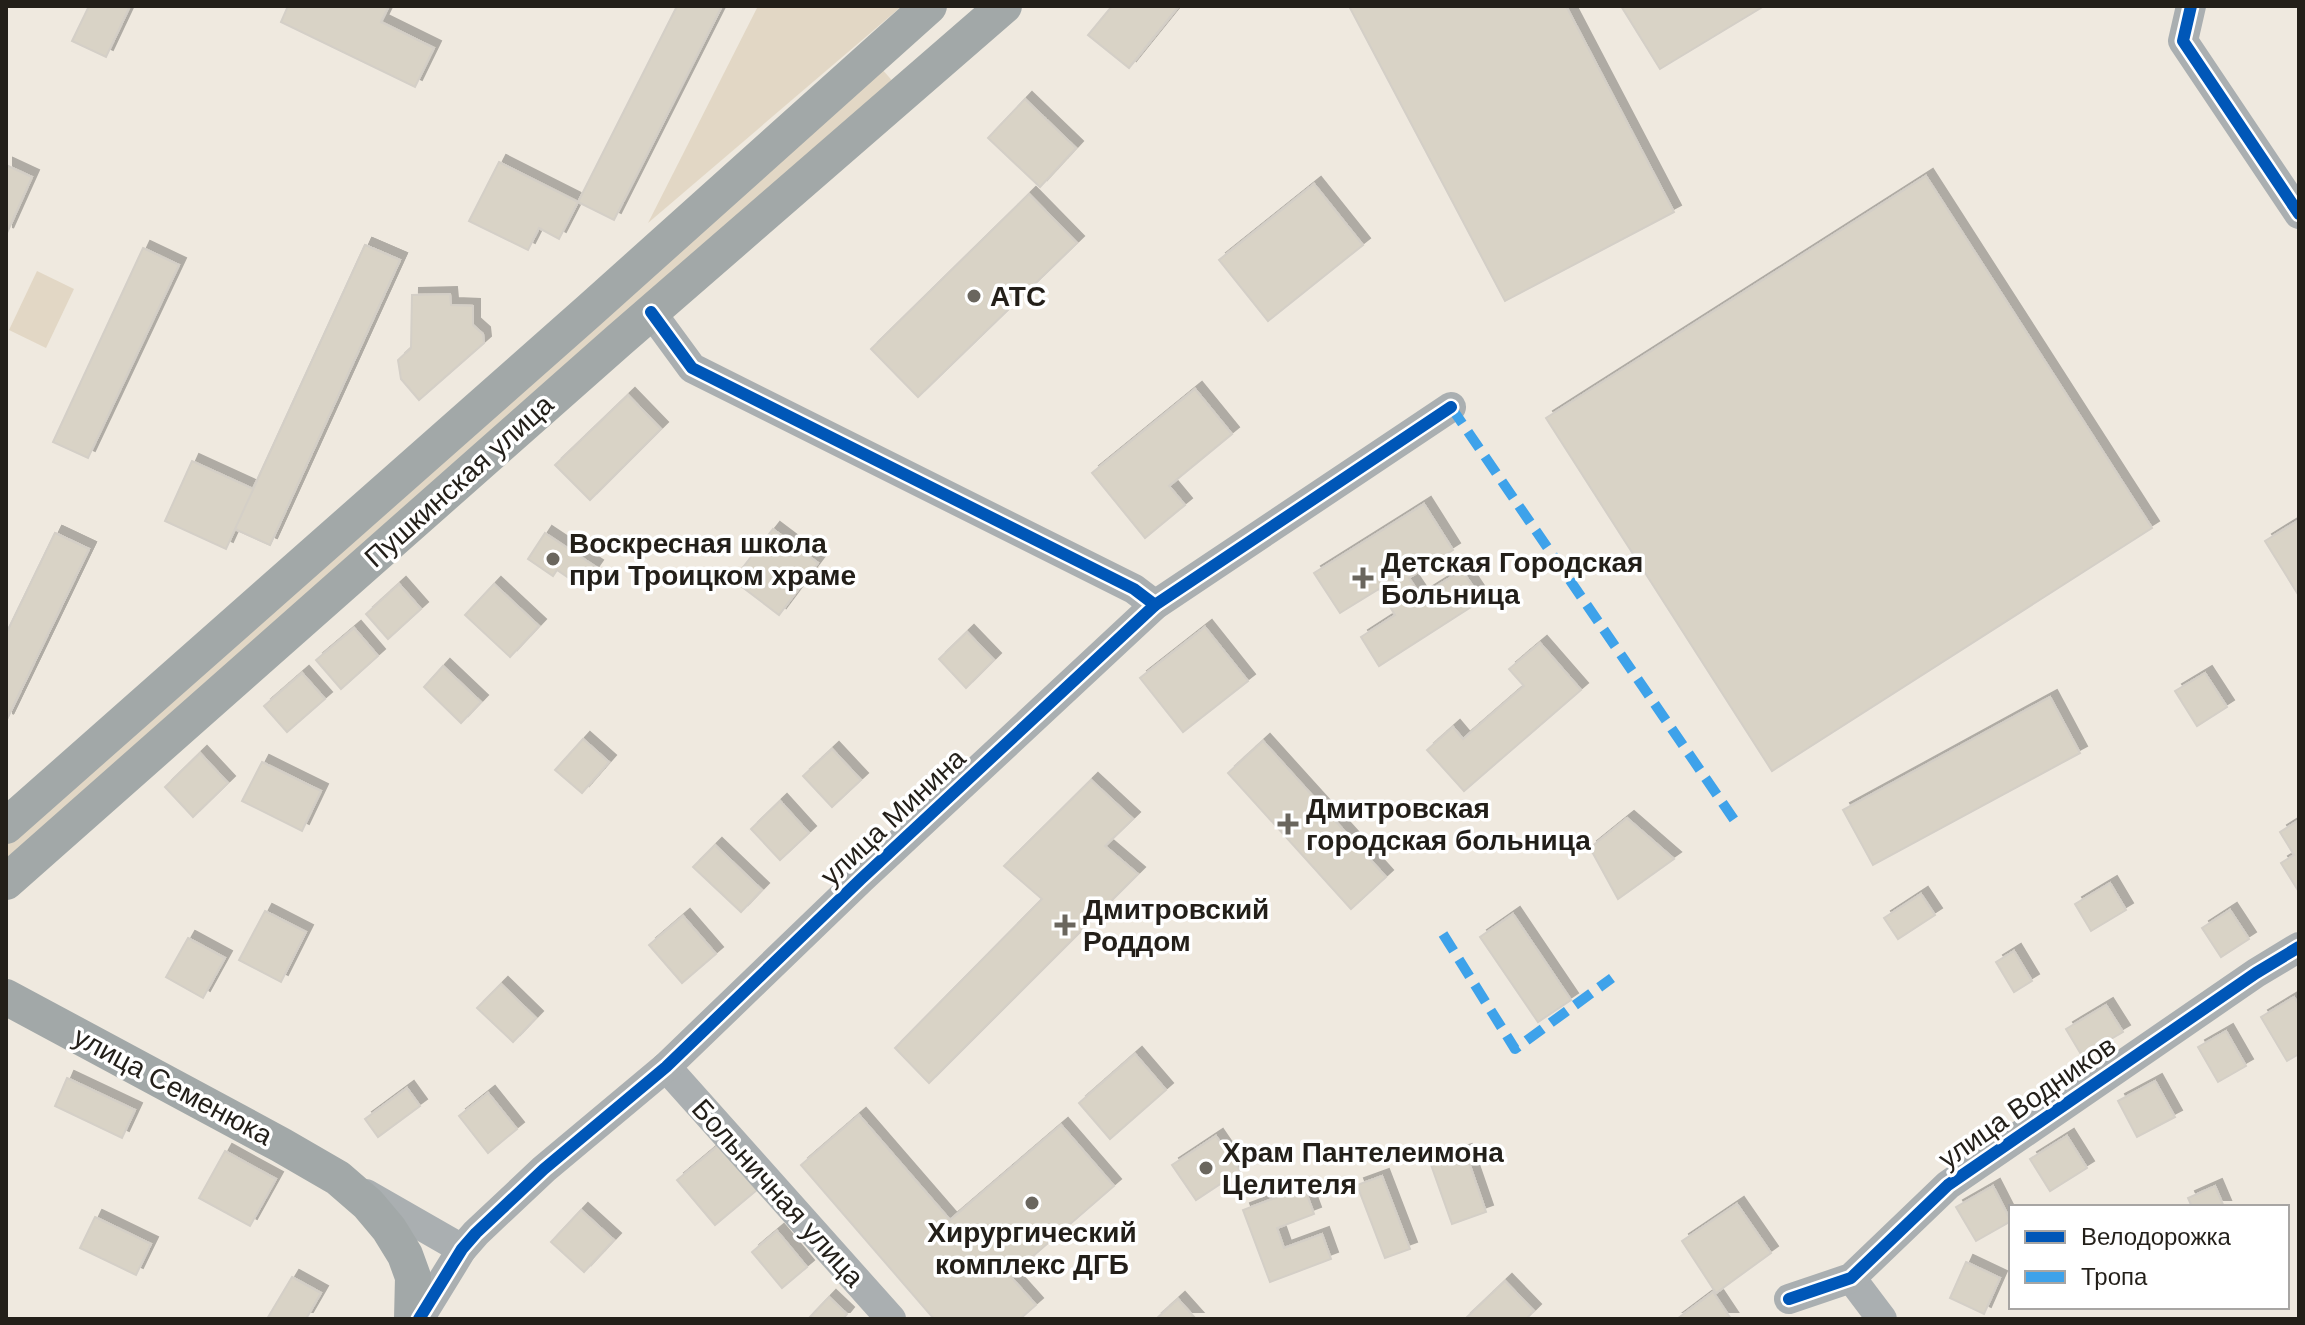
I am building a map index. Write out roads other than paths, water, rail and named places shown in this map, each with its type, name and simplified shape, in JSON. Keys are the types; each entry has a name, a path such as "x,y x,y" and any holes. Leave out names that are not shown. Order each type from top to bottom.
{"main road":[{"name":"Пушкинская улица","path":"6,826 929,6"},
{"name":"Пушкинская улица","path":"6,882 651,312 1004,6"},
{"path":"885,47 915,83"},
{"name":"улица Семенюка","path":"6,997 338,1178 368,1204 405,1255 413,1277 412,1319"}],"street":[{"path":"2191,6 2183,41 2299,214"},
{"path":"651,312 692,368 1134,589 1155,605"},
{"name":"улица Минина","path":"419,1319 462,1249 544,1169 666,1067 861,879 1155,605 1451,407"},
{"name":"улица Водников","path":"1789,1299 1851,1278 1948,1185 2256,973 2299,947"},
{"name":"Больничная улица","path":"666,1067 891,1319"},
{"name":"улица Семенюка","path":"338,1178 462,1249"},
{"path":"1851,1278 1882,1319"}],"place":[{"name":"АТС","path":"974,296"},
{"name":"Воскресная школа при Троицком храме","path":"553,559"},
{"name":"Детская Городская Больница","path":"1363,578"},
{"name":"Дмитровская городская больница","path":"1288,824"},
{"name":"Дмитровский Роддом","path":"1065,925"},
{"name":"Храм Пантелеимона Целителя","path":"1206,1168"},
{"name":"Хирургический комплекс ДГБ","path":"1032,1203"}]}
